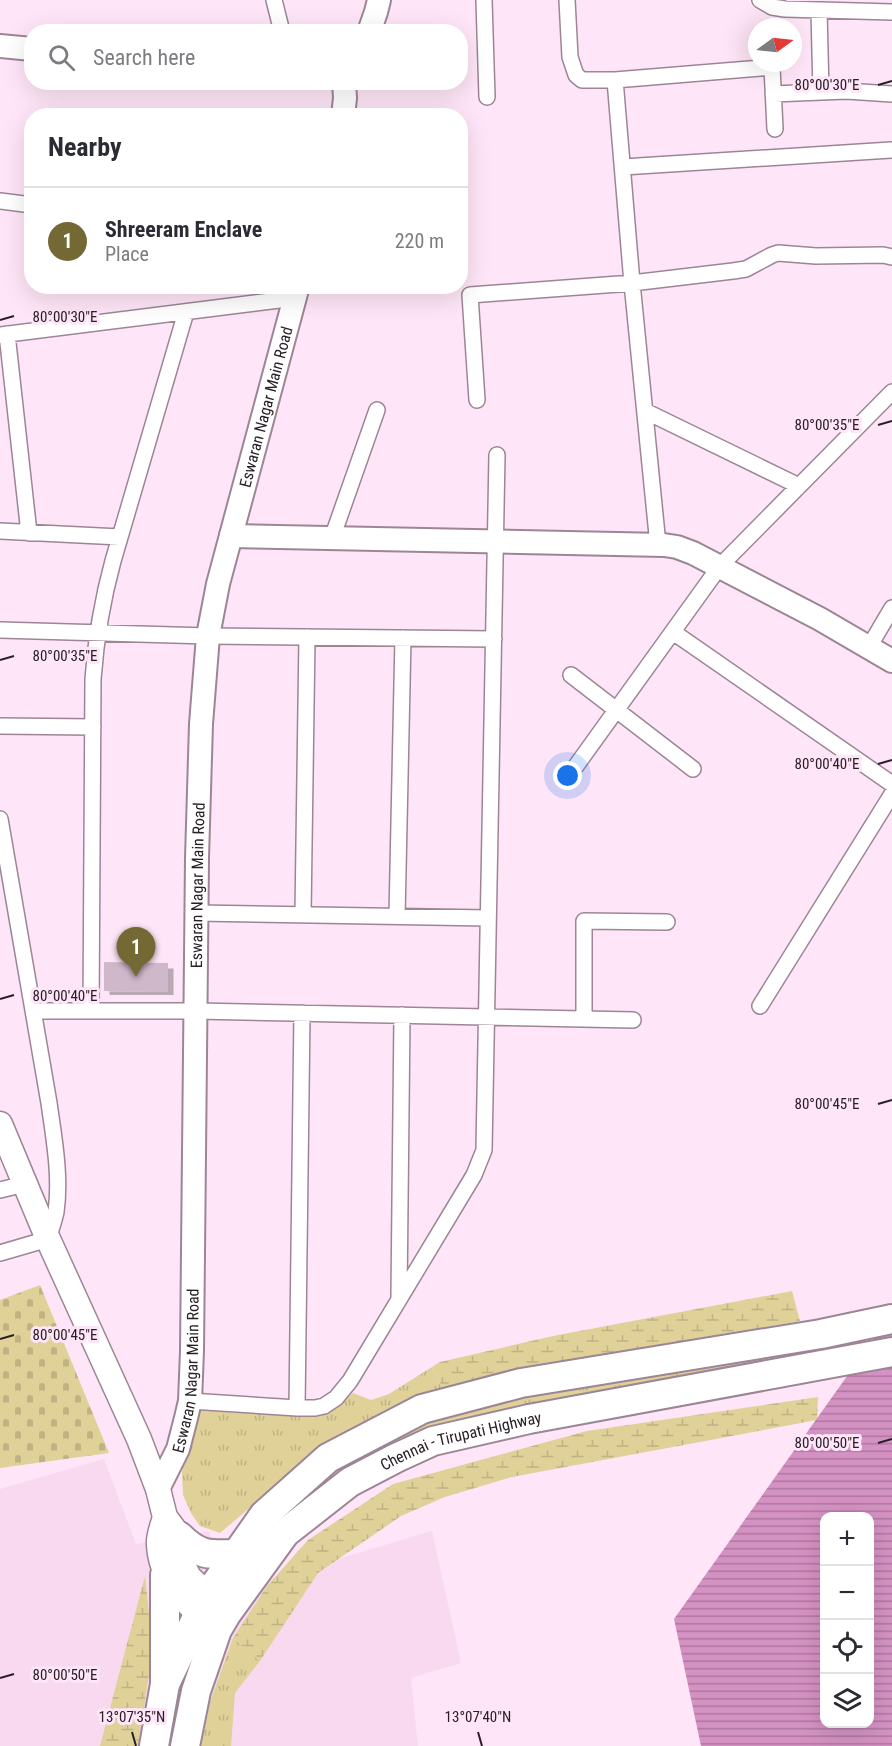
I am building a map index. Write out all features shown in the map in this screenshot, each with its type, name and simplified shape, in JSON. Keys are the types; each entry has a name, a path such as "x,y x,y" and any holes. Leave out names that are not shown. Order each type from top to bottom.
{"highway":[{"name":"Chennai - Tirupati Highway","path":"185,1746 212,1613 236,1554 264,1515 328,1458 422,1409 521,1383 822,1334 892,1319"},
{"name":"Chennai - Tirupati Highway","path":"165,1684 212,1613 285,1533 350,1482 433,1441 529,1419 892,1352"},
{"path":"172,1527 192,1548 212,1555 236,1554"},
{"path":"154,1746 165,1684 165,1575"}],"main road":[{"path":"0,1124 48,1239 113,1380 158,1489 181,1561 212,1613"},
{"path":"172,1527 158,1544 165,1575 175,1588 212,1613"}],"street":[{"path":"274,0 280,24"},
{"path":"372,24 379,0"},
{"path":"484,0 487,98"},
{"path":"567,0 570,57 576,75 582,80 615,80 772,67 775,129"},
{"path":"760,0 772,7 819,11 892,12"},
{"path":"819,11 821,92"},
{"path":"0,46 24,48"},
{"path":"615,80 658,545"},
{"path":"344,90 344,108"},
{"path":"773,94 821,92 892,94"},
{"path":"623,167 891,150"},
{"path":"0,201 24,204"},
{"path":"477,400 470,295 632,283 739,270 778,254 892,257"},
{"path":"29,532 4,334 186,312 286,294"},
{"name":"Eswaran Nagar Main Road","path":"158,1489 178,1449 190,1401 201,724 208,636 216,593 296,294"},
{"path":"91,1011 93,679 102,600 186,312"},
{"path":"576,766 720,566 892,392"},
{"path":"332,538 376,410"},
{"path":"645,411 799,486"},
{"path":"190,1401 297,1408 324,1406 336,1398 350,1381 474,1175 484,1150 496,455"},
{"path":"0,531 120,537"},
{"path":"231,537 495,541 677,547 720,566 820,619 892,661"},
{"path":"869,647 892,608"},
{"path":"0,630 208,636 494,639"},
{"path":"673,632 892,784"},
{"path":"303,914 307,637"},
{"path":"397,916 403,638"},
{"path":"571,675 693,769"},
{"path":"0,726 93,727"},
{"path":"760,1006 892,794"},
{"path":"0,819 56,1147 57,1179 56,1212 48,1239 0,1253"},
{"path":"197,913 488,918"},
{"path":"584,1019 584,921 667,922"},
{"path":"33,1011 196,1011 633,1020"},
{"path":"297,1408 302,1013"},
{"path":"399,1299 402,1015"},
{"path":"0,1190 25,1184"}],"shaded area":[{"path":"892,1313 892,1746 701,1746 674,1619"},
{"path":"104,1459 136,1544 209,1531 226,1592 432,1531 461,1663 411,1678 418,1746 0,1746 0,1489"}],"green space":[{"path":"40,1285 109,1453 0,1468 0,1300"},
{"path":"792,1291 800,1321 443,1389 432,1367 440,1362 553,1336"},
{"path":"826,1344 828,1354 340,1474 328,1479 349,1461 430,1420 531,1393"},
{"path":"432,1367 443,1389 331,1439 220,1533 200,1526 191,1513 183,1495 182,1472 195,1410 302,1416 319,1414 335,1407 353,1393 371,1400 389,1394"},
{"path":"818,1397 817,1419 865,1411 512,1477 445,1497 401,1516 318,1573 260,1661 233,1638 267,1586 308,1540 393,1484 587,1431"},
{"path":"145,1576 153,1649 138,1746 100,1746"},
{"path":"233,1638 260,1661 235,1693 231,1746 201,1746 210,1702"}],"building":[{"path":"104,962 168,963 168,992 104,991"}],"place":[{"name":"Shreeram Enclave","path":"136,977"}]}
